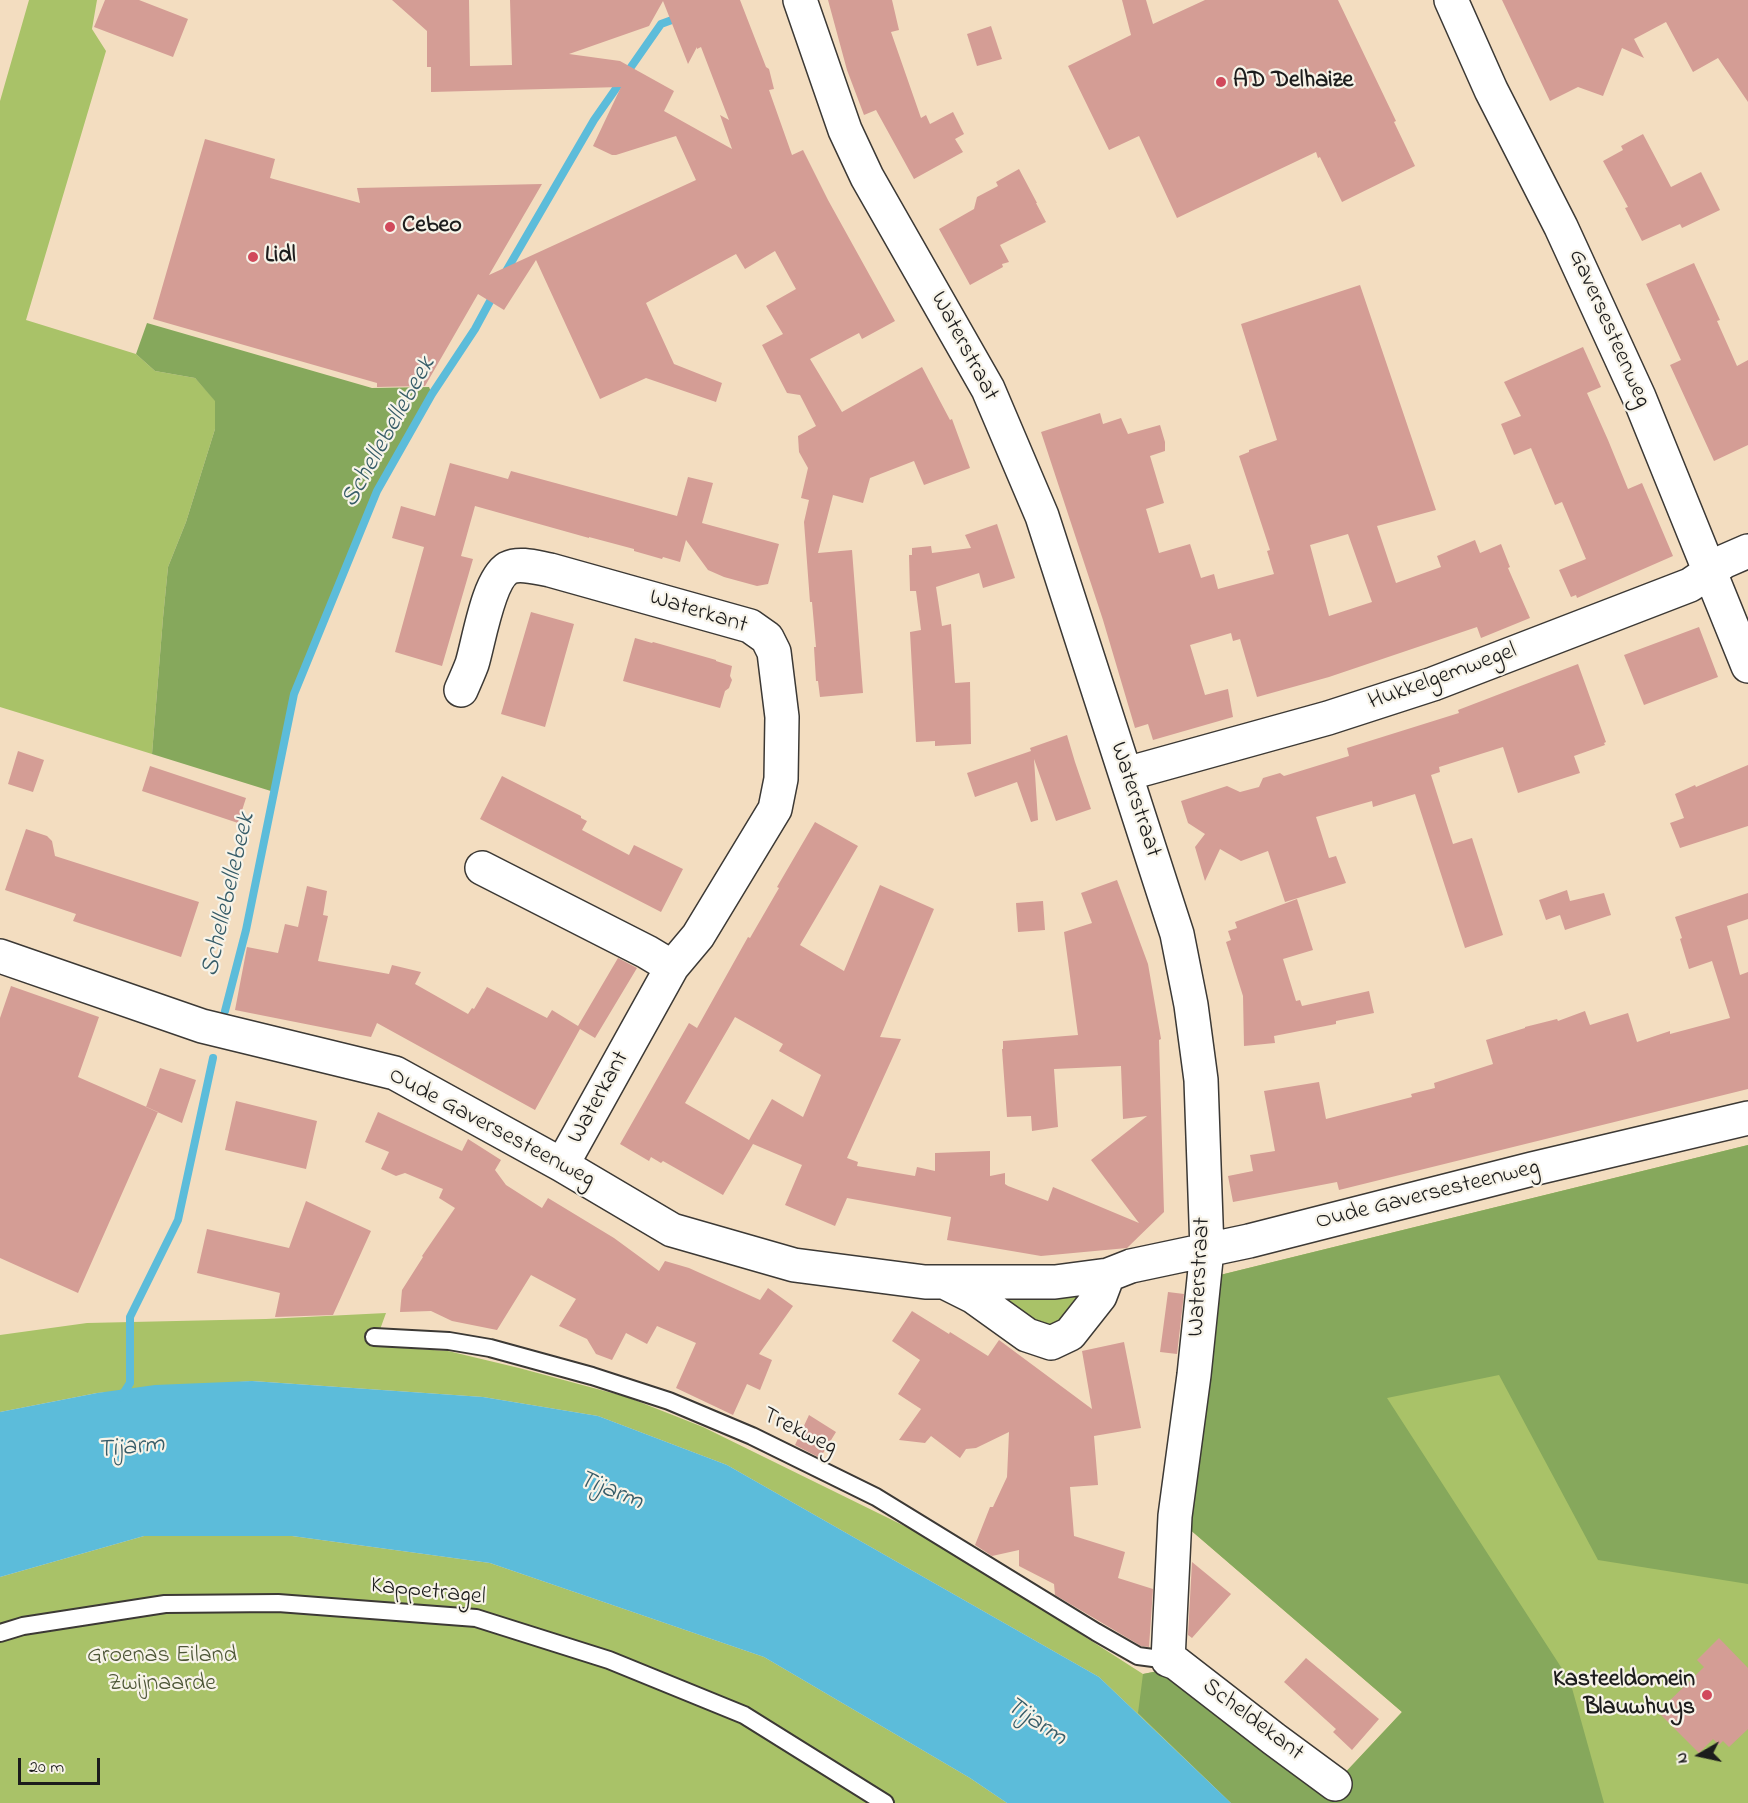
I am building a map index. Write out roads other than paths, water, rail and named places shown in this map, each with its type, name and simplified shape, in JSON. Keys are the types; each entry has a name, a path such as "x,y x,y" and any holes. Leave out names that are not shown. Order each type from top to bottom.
{"street":[{"name":"Waterstraat","path":"800,0 845,130 867,177 987,389 1042,516 1177,934 1191,1005 1200,1080 1207,1250 1194,1375 1175,1516 1168,1660"},
{"name":"Gaversesteenweg","path":"1451,0 1491,90 1561,227 1639,397 1748,666"},
{"name":"Hukkelgemwegel","path":"1126,774 1328,718 1432,684 1690,585 1725,561 1748,551"},
{"name":"Waterkant","path":"461,690 472,663 490,595 500,574 510,567 524,566 550,570 750,626 767,638 774,652 782,717 781,779 775,809 698,936 672,967 562,1165"},
{"path":"482,868 672,967"},
{"name":"Oude Gaversesteenweg","path":"0,956 202,1026 395,1073 562,1165 672,1230 794,1265 925,1282 1055,1282 1108,1275 1131,1266 1249,1241 1533,1169 1748,1118"},
{"name":"Oude Gaversesteenweg","path":"946,1283 974,1297 1027,1335 1051,1343 1070,1334 1100,1296 1108,1275"},
{"name":"Scheldekant","path":"1168,1660 1176,1663 1335,1784"}],"lane":[{"name":"Trekweg","path":"374,1337 449,1341 490,1348 592,1376 669,1401 752,1436 876,1497 1130,1652 1138,1656 1168,1660"},
{"name":"Kappetragel","path":"0,1633 23,1626 165,1604 278,1603 476,1618 609,1660 744,1715 885,1803"}],"water":[{"name":"Tijarm","path":"252,1381 483,1397 598,1416 727,1465 1099,1677 1231,1803 1007,1803 970,1778 764,1657 490,1563 292,1536 144,1536 0,1577 0,1412 97,1393 155,1385"}],"waterway":[{"name":"Schellebellebeek","path":"505,273 594,120 661,24 680,17"},
{"name":"Schellebellebeek","path":"225,1011 246,930 294,694 377,491 432,394 475,329 495,292"},
{"name":"Schellebellebeek","path":"121,1397 130,1383 130,1317 178,1220 213,1058"}],"place":[{"name":"AD Delhaize","path":"1221,82"},
{"name":"Cebeo","path":"390,227"},
{"name":"Lidl","path":"253,257"},
{"name":"Kasteeldomein Blauwhuys","path":"1707,1695"}],"park label":[{"name":"Groenas Eiland Zwijnaarde","path":"162,1671"}]}
